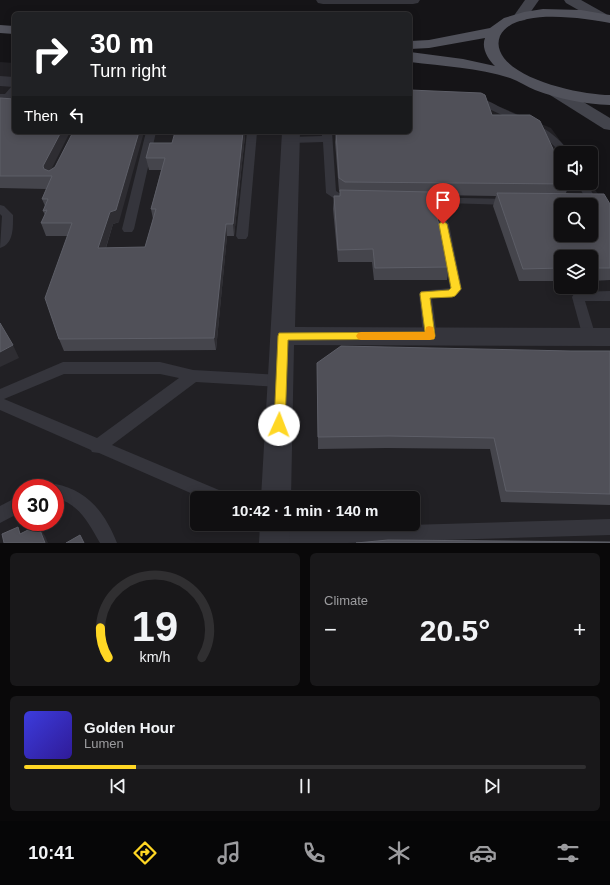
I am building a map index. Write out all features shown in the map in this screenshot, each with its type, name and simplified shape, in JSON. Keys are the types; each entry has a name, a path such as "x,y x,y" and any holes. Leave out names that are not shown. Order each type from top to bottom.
{"main road":[{"path":"412,45 429,44 494,32 505,23 520,17 538,13 558,12 606,18"},
{"path":"0,29 12,30"},
{"path":"494,32 490,42 492,52 500,64 514,74"},
{"path":"0,40 12,40"},
{"path":"412,57 463,64 514,74 556,92 581,97 610,100"}],"street":[{"path":"323,0 413,0"},
{"path":"520,17 532,0"},
{"path":"571,0 606,18"},
{"path":"0,81 12,82"},
{"path":"556,92 610,125"},
{"path":"276,491 291,136"},
{"path":"283,336 599,337"}],"lane":[{"path":"0,97 7,97 12,91"},
{"path":"465,100 481,100 501,111 525,120 544,132 560,146"},
{"path":"128,229 151,134"},
{"path":"242,236 252,134"},
{"path":"291,136 327,135 331,193 342,199 365,200"},
{"path":"584,198 589,196 586,190"},
{"path":"404,200 522,202"},
{"path":"0,208 8,215 8,234 0,244"},
{"path":"430,336 425,294 452,293 456,289 443,224"},
{"path":"599,337 578,297 610,296"},
{"path":"0,395 63,368 160,368 193,376 281,381"},
{"path":"97,446 193,376"},
{"path":"0,404 203,491"},
{"path":"64,493 80,500 94,518 109,543"},
{"path":"0,515 12,508"},
{"path":"275,535 610,527"}],"shaded area":[{"path":"0,62 12,63 12,134 412,134 412,131 476,97 551,128 564,146 554,146 554,190 595,190 610,210 610,543 0,543"}],"building":[{"path":"412,90 481,93 485,95 492,115 530,115 540,121 554,151 554,184 345,182 339,178 336,134 412,134"},
{"path":"0,98 12,99 12,134 60,134 43,166 44,169 49,171 55,167 72,134 138,134 116,210 110,212 98,248 145,247 156,209 151,209 165,158 146,158 150,143 172,143 174,134 243,134 233,224 226,224 214,338 59,339 45,298 72,223 41,223 47,210 43,211 48,199 42,199 52,176 0,176"},
{"path":"340,190 431,192 449,267 375,268 373,249 338,250 334,196 340,196"},
{"path":"497,193 604,194 610,204 610,268 598,268 598,250 554,250 554,268 523,269"},
{"path":"0,323 13,345 0,352"},
{"path":"341,346 610,351 610,494 506,491 494,438 389,436 318,437 317,363"},
{"path":"12,530 12,531 19,531 20,534 26,531 40,531 45,543 4,543 2,534"},
{"path":"80,535 84,543 66,543"},
{"path":"388,540 610,542 610,543 356,543"}],"slow traffic":[{"path":"361,336 430,336 429,330"}],"route":[{"path":"279,425 283,336 430,336 425,294 443,295 452,293 456,289 443,224"}]}
